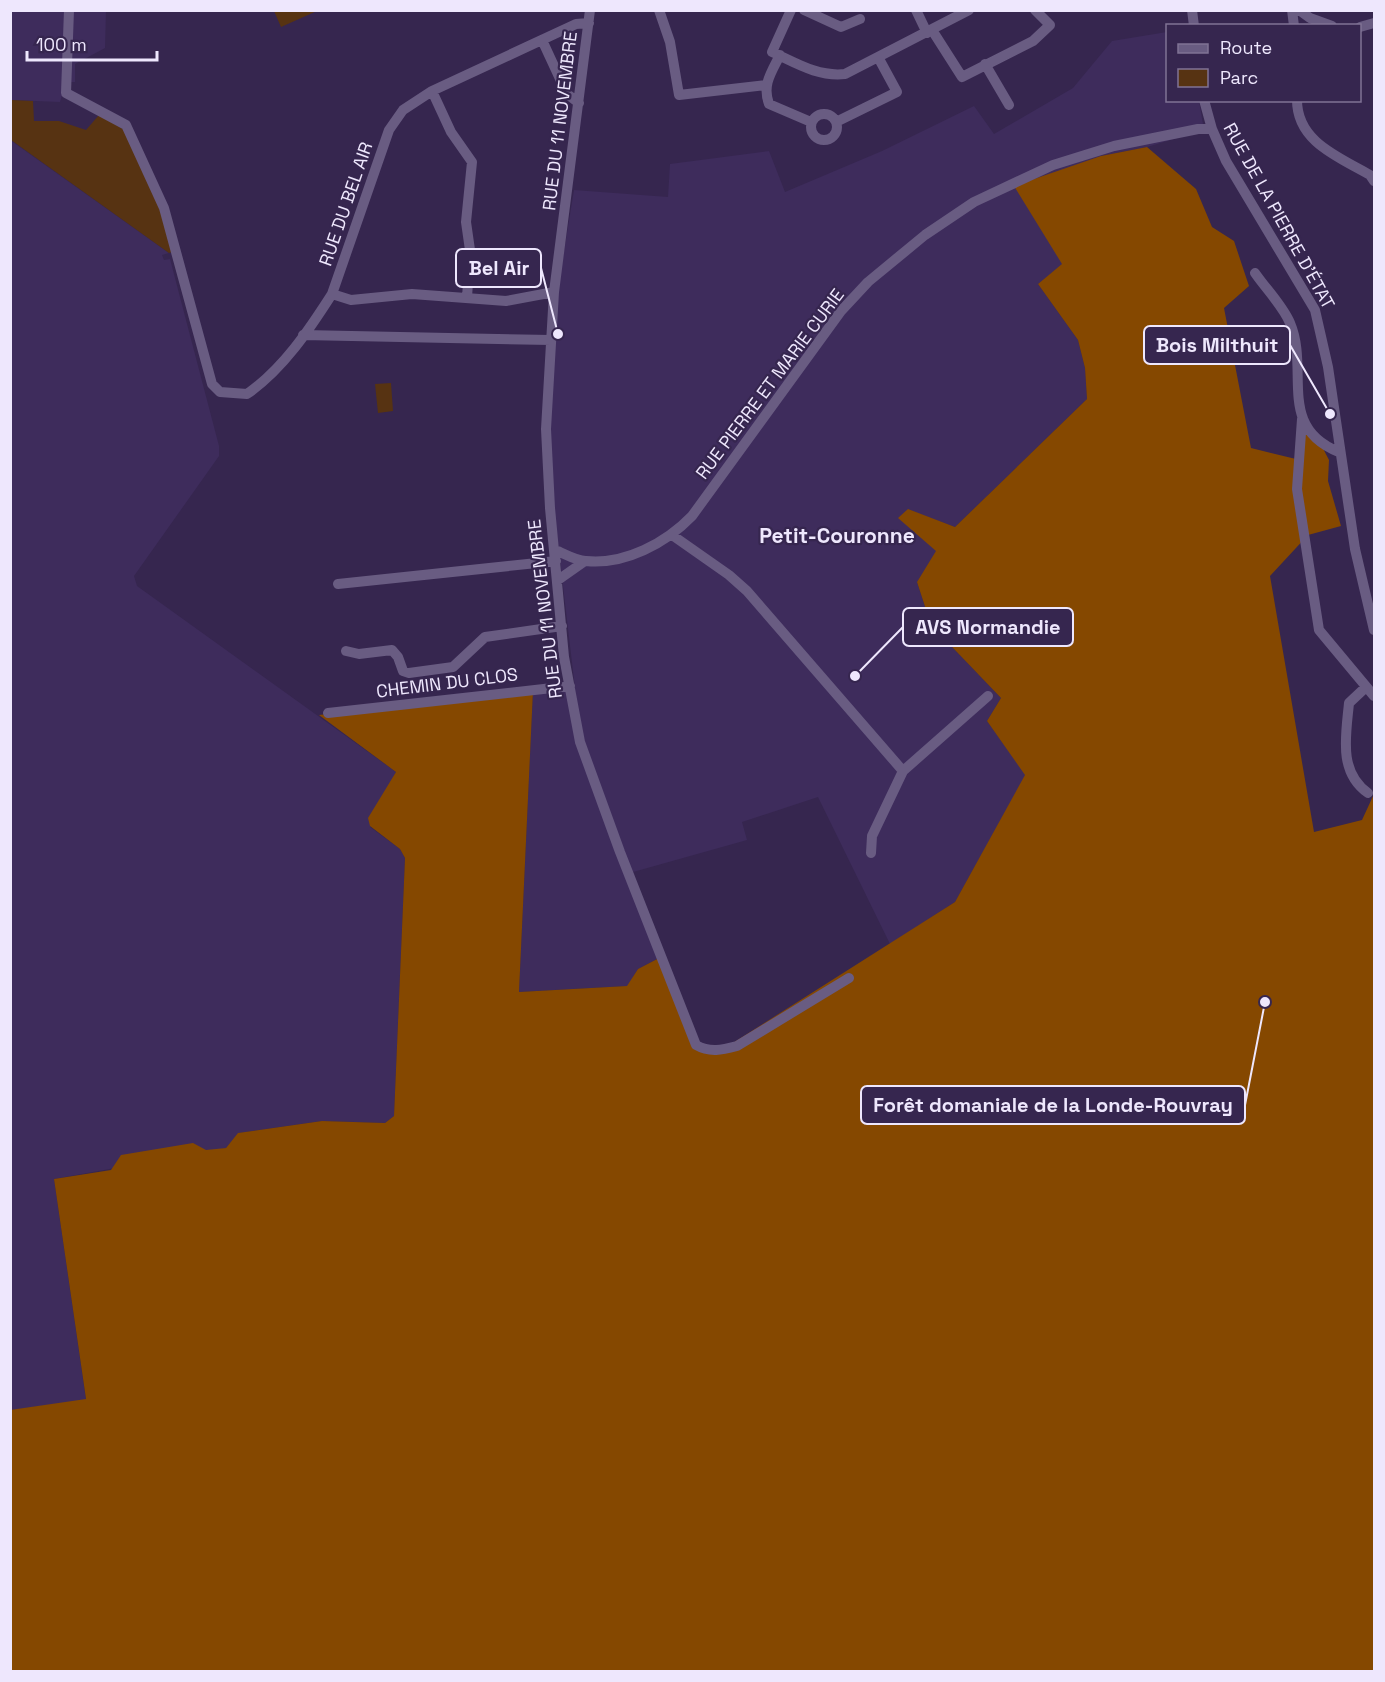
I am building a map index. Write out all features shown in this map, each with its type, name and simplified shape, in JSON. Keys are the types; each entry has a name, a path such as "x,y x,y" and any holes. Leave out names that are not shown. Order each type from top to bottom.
{"street":[{"path":"69,10 66,93 126,125 164,208 212,384 220,392 247,394 264,382 303,335 332,294"},
{"name":"RUE DU 11 NOVEMBRE","path":"590,10 554,292 546,429 562,626 580,742 620,852 696,1045 706,1050 721,1051 738,1046 849,978"},
{"path":"659,10 670,42 679,95 766,84"},
{"path":"791,10 772,52 830,76 845,74 969,10"},
{"path":"804,10 841,27 860,19"},
{"path":"916,10 962,77 1033,41 1050,25 1035,10"},
{"path":"1299,10 1310,18 1326,24"},
{"name":"RUE DU BEL AIR","path":"554,292 506,301 412,294 351,300 332,294 389,130 403,110 432,91 576,24 589,23"},
{"path":"542,40 567,94 579,103"},
{"path":"780,55 766,84 765,94 769,104 811,122"},
{"path":"836,122 897,92 878,57"},
{"path":"985,64 1009,105"},
{"path":"432,91 451,132 472,162 466,222 470,250 467,298"},
{"name":"RUE DE LA PIERRE D'ÉTAT","path":"1205,102 1212,129 1230,169 1315,310 1328,367 1355,549 1374,630"},
{"path":"1297,102 1297,117 1314,142 1370,175 1374,181"},
{"path":"811,122 817,116 826,114 836,122"},
{"path":"811,122 813,135 824,140 835,134 836,122"},
{"name":"RUE PIERRE ET MARIE CURIE","path":"555,556 585,561 610,560 645,549 672,535 692,516 842,311 868,282 925,235 974,202 1053,165 1138,140 1198,129 1212,129"},
{"path":"1255,273 1290,322 1302,419 1297,489 1318,630 1374,696"},
{"path":"303,335 551,340"},
{"path":"1302,419 1320,445 1339,452"},
{"path":"672,535 729,575 747,591 903,771"},
{"path":"338,584 555,556"},
{"path":"558,580 585,561"},
{"path":"346,651 359,654 392,650 398,657 403,671 409,674 453,667 484,637 562,626"},
{"name":"CHEMIN DU CLOS","path":"328,713 570,686"},
{"path":"1366,687 1349,703 1346,745 1349,771 1358,786 1368,793"},
{"path":"871,853 872,836 903,771 988,696"}],"shaded area":[{"path":"10,11 106,11 105,48 75,64 75,82 66,82 60,102 11,100"},
{"path":"1166,32 1166,102 1199,102 1204,130 1147,147 1101,156 1062,265 1038,284 1078,340 1085,368 1087,399 955,527 909,510 937,551 917,582 931,625 1001,698 987,721 1026,775 955,902 890,944 818,797 742,822 747,840 626,874 661,957 638,969 628,986 519,992 533,691 575,688 554,509 549,427 557,294 574,190 668,197 670,164 769,151 785,192 882,151 974,106 994,134 1073,88 1112,41"},
{"path":"10,140 169,253 162,255 164,260 170,259 219,446 219,456 134,576 137,586 396,772 370,827 400,849 405,858 394,1116 385,1123 322,1121 239,1133 226,1148 54,1179 86,1400 11,1410"},
{"path":"1147,147 1196,189 1212,227 1234,241 1249,286 1224,308 1251,448 1300,460 1305,434 1316,435 1329,460 1328,481 1341,526 1308,535 1270,576 1314,832 1362,820 1374,794 1374,1671 11,1671 10,1410 86,1399 54,1179 111,1170 121,1155 193,1143 206,1150 226,1148 238,1133 322,1121 385,1123 394,1116 405,858 400,849 370,826 368,818 396,772 319,715 533,691 519,992 627,986 638,969 661,957 693,1043 725,1048 955,902 1025,775 987,721 1001,698 931,625 917,582 936,551 898,518 908,509 955,527 1087,399 1085,368 1078,340 1038,284 1062,264 1014,186 1101,156"}],"green space":[{"path":"274,11 317,11 281,27"},
{"path":"11,100 33,101 34,121 59,121 86,130 99,115 123,129 163,216 172,252 169,253 11,140"},
{"path":"391,383 393,411 378,413 375,384"}],"place":[{"name":"Bel Air","path":"558,334"},
{"name":"Bois Milthuit","path":"1330,414"},
{"name":"AVS Normandie","path":"855,676"},
{"name":"Forêt domaniale de la Londe-Rouvray","path":"1265,1002"}],"district":[{"name":"Petit-Couronne","path":"837,536"}]}
